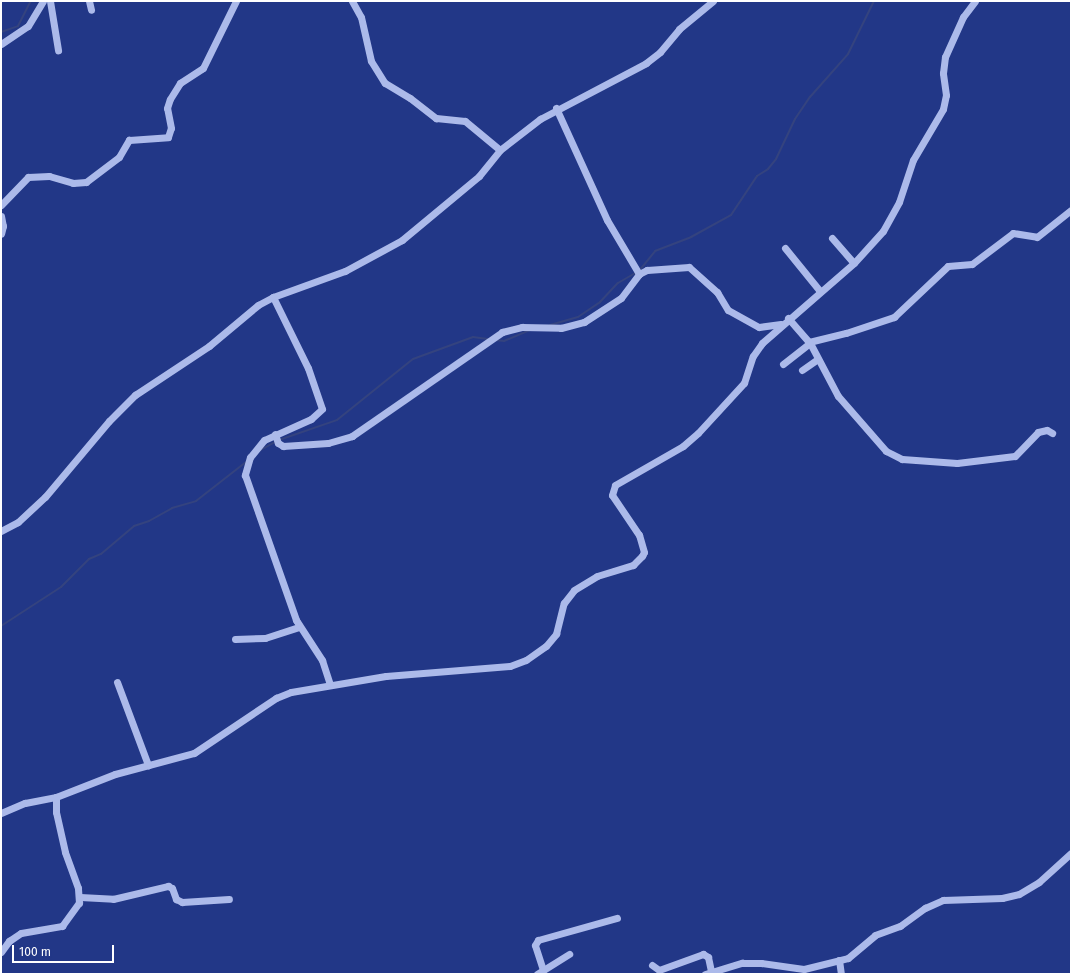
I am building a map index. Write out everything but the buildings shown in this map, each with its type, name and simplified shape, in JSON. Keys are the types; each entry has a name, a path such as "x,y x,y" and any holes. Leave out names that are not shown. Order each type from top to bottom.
{"street":[{"path":"89,1 91,10"},
{"path":"1,205 28,177 43,175 73,183 86,182 119,157 129,140 166,138 171,128 167,108 172,93 180,83 203,68 236,1"},
{"path":"352,1 361,17 371,61 385,83 396,92 410,98 436,118 465,121 500,150"},
{"path":"1,531 18,522 45,497 109,421 135,395 209,346 244,315 273,297 345,271 402,240 479,176 500,150 556,108 646,63 660,52 691,18 713,1"},
{"path":"1,812 25,803 56,798 87,783 199,751 285,693 330,684 386,676 510,666 526,660 546,646 556,634 564,603 574,590 597,576 633,565 644,552 639,535 612,495 615,485 682,446 698,433 744,382 756,350 786,321 854,263 876,241 889,221 914,160 940,117 946,101 943,73 945,57 963,18 975,1"},
{"path":"1,44 28,26 47,2"},
{"path":"47,2 58,50"},
{"path":"556,108 607,220 639,274"},
{"path":"783,364 810,342 846,333 894,317 948,266 972,264 1013,233 1037,237 1071,210"},
{"path":"1,216 4,223 1,234"},
{"path":"832,238 854,263"},
{"path":"785,248 820,291"},
{"path":"275,434 278,443 283,446 328,443 352,436 502,332 532,326 561,328 584,322 621,298 639,274 648,270 690,266 717,292 728,310 759,327 786,321"},
{"path":"273,297 308,368 322,409 311,419 264,440 254,451 247,463 245,475 299,627 322,660 330,684"},
{"path":"786,321 810,342 838,396 886,451 902,460 957,463 1015,456 1038,432 1047,430 1052,433"},
{"path":"802,370 818,359"},
{"path":"235,639 265,638 299,627"},
{"path":"118,682 148,765"},
{"path":"1,952 9,941 21,933 62,926 76,910 80,897 60,832 56,812 56,798"},
{"path":"652,965 659,970 703,954 707,956 708,973 742,963 761,963 804,969 839,960 852,955 875,935 900,926 924,908 943,900 1002,898 1019,894 1039,882 1071,853"},
{"path":"80,897 113,899 168,886 172,888 176,899 182,902 229,899"},
{"path":"568,954 540,972 536,949 538,940 617,918"},
{"path":"839,960 841,972"}],"waterway":[{"path":"1,32 18,26 31,1"},
{"path":"550,325 578,317 600,302 618,283 639,271 655,251 691,237 731,215 757,176 768,169 776,159 795,119 810,97 848,54 874,1"},
{"path":"495,340 504,341 530,330"},
{"path":"257,452 279,440 337,420 413,359 473,337 488,339"},
{"path":"1,626 61,587 89,559 101,554 134,526 149,521 172,508 196,501 246,462"}]}
